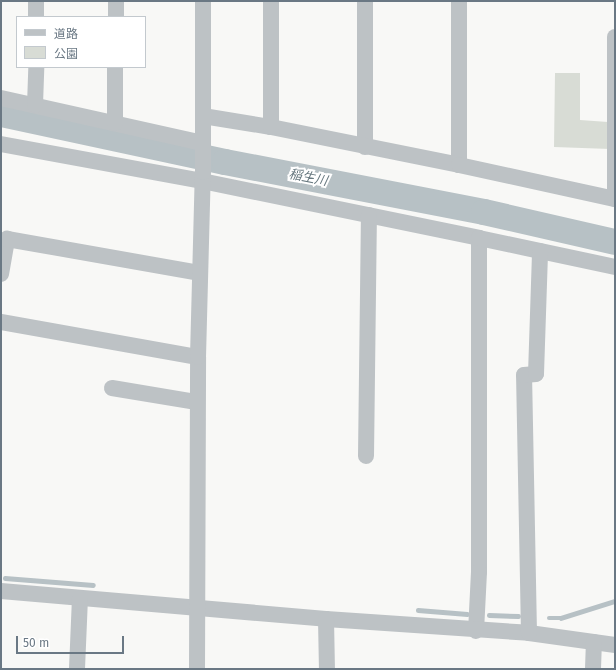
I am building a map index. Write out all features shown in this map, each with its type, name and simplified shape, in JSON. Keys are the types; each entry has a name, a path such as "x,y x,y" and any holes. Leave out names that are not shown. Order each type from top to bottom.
{"street":[{"path":"36,1 36,16"},
{"path":"116,1 116,16"},
{"path":"197,669 197,402 203,145 203,1"},
{"path":"271,1 271,127"},
{"path":"365,1 365,147"},
{"path":"459,1 459,165"},
{"path":"203,116 271,127 459,165 615,199 615,37"},
{"path":"35,105 36,68"},
{"path":"115,68 115,123"},
{"path":"1,98 115,123 203,145"},
{"path":"1,144 202,176 369,215 615,267"},
{"path":"366,456 369,215"},
{"path":"476,631 479,564 479,238"},
{"path":"1,274 6,239 199,273"},
{"path":"529,633 524,375 536,374 540,251"},
{"path":"1,322 198,357"},
{"path":"112,388 197,402"},
{"path":"1,591 196,609 476,631 529,633 615,645"},
{"path":"76,669 80,598"},
{"path":"326,619 327,669"},
{"path":"593,669 594,642"}],"green space":[{"path":"555,73 580,73 580,120 608,122 610,149 554,147"}],"waterway":[{"name":"稲生川","path":"1,114 225,162 484,212 615,242"},
{"path":"5,578 93,585"},
{"path":"549,618 561,618 615,601"},
{"path":"418,610 467,614"},
{"path":"489,615 518,616"}]}
